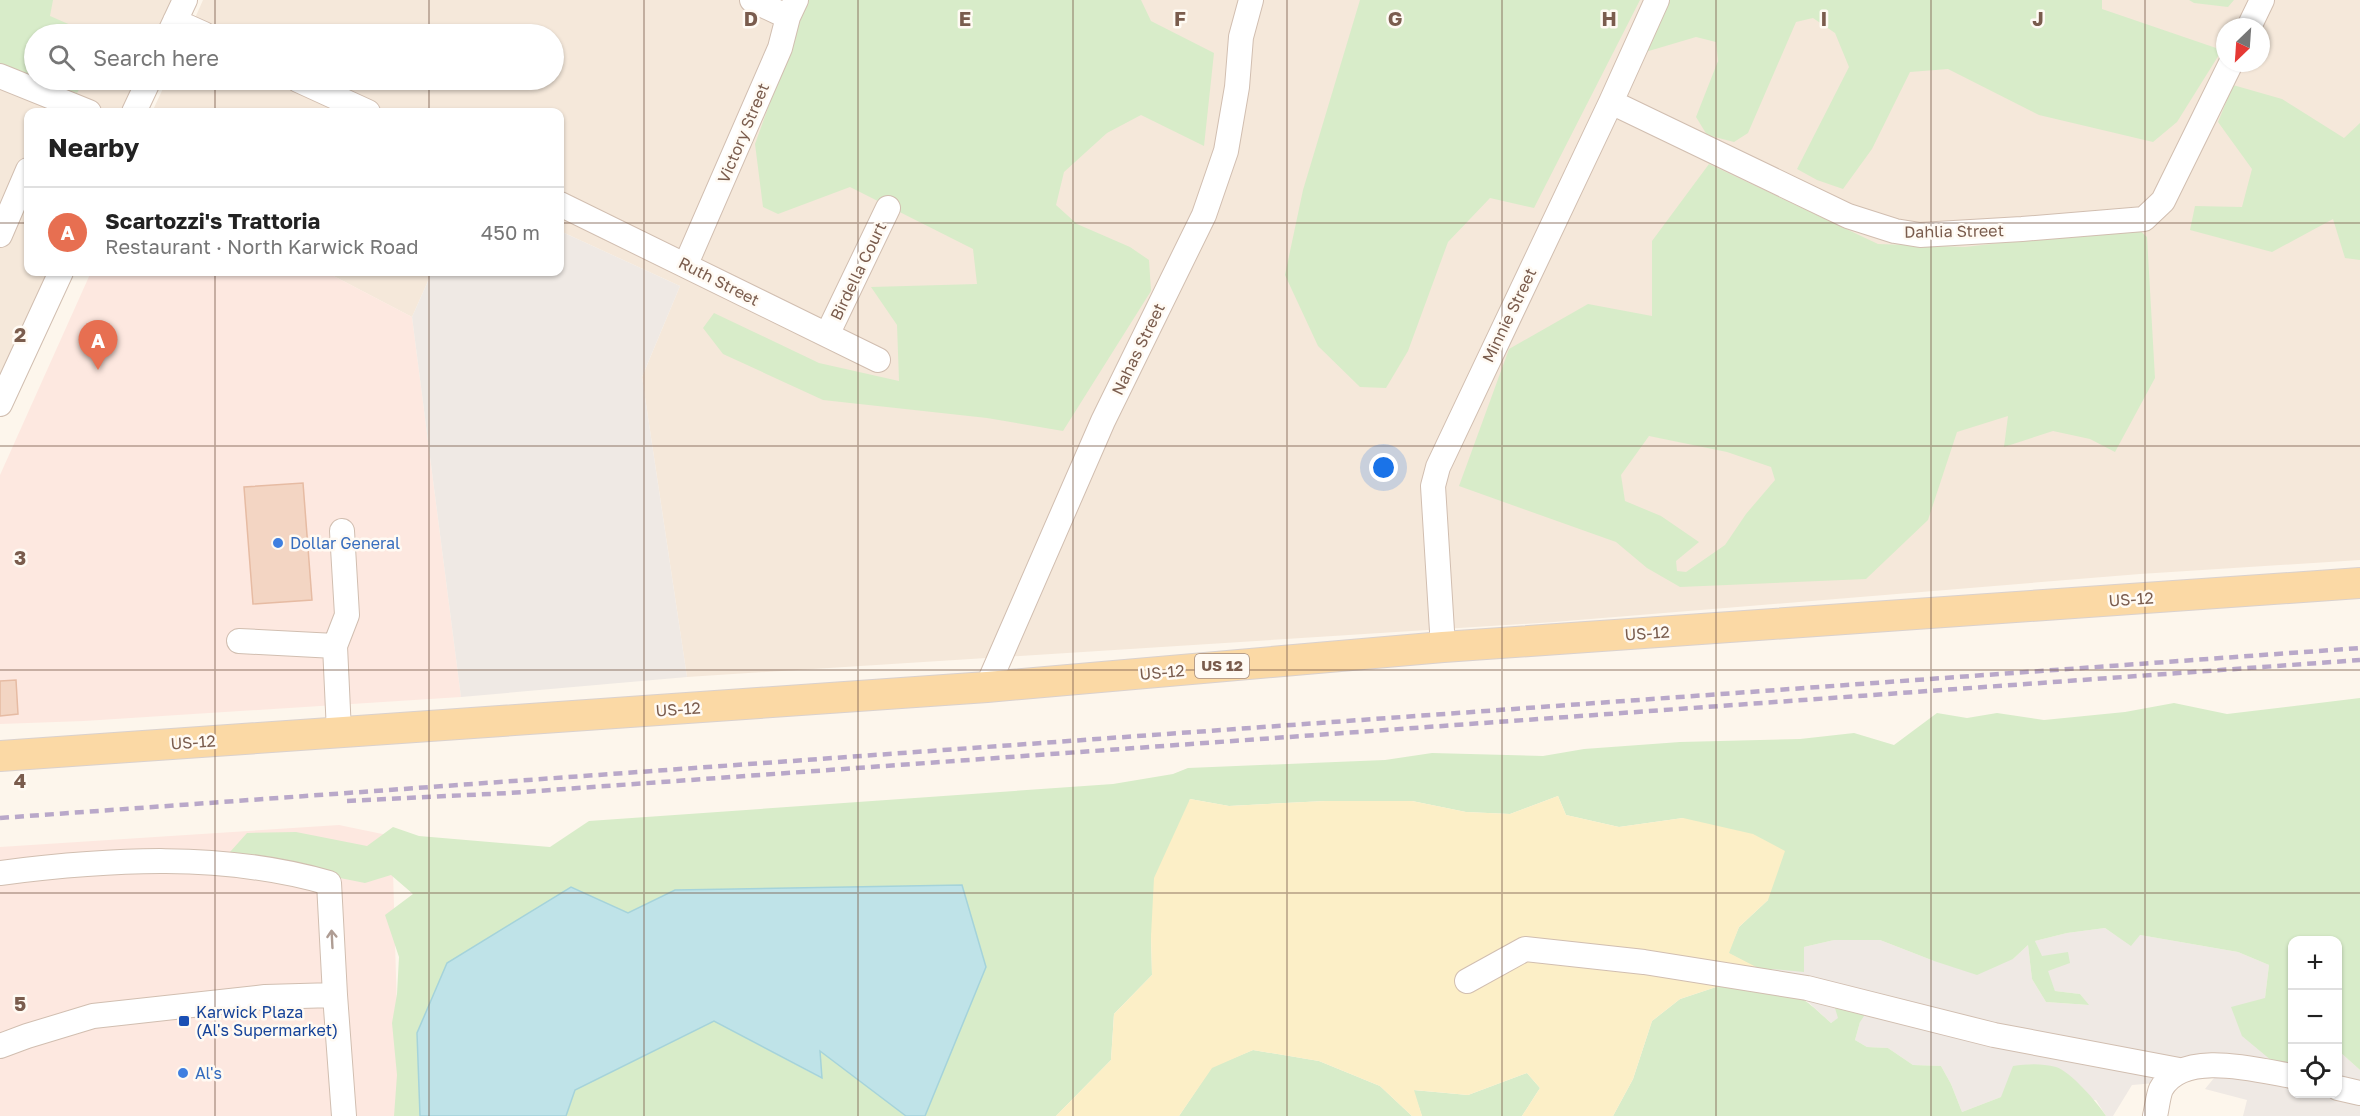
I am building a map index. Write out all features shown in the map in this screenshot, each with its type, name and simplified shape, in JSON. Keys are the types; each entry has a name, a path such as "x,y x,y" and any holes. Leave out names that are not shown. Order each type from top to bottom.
{"main road":[{"name":"US-12","path":"0,756 987,687 1443,647 2360,583"}],"street":[{"path":"752,0 792,8"},
{"name":"Nahas Street","path":"987,687 1103,421 1204,215 1226,151 1237,87 1241,37 1251,0"},
{"name":"Minnie Street","path":"1443,647 1433,486 1438,467 1657,0"},
{"path":"2253,18 2262,0"},
{"name":"Victory Street","path":"686,264 780,48 792,8"},
{"name":"Dahlia Street","path":"1611,102 1848,216 1895,231 1920,235 2144,219 2163,201 2227,72"},
{"path":"0,75 24,87"},
{"path":"31,90 69,108"},
{"path":"136,108 144,90"},
{"path":"320,90 359,108"},
{"path":"0,234 24,179"},
{"name":"Ruth Street","path":"564,206 878,360"},
{"name":"Birdella Court","path":"827,335 888,208"},
{"path":"0,404 59,276"},
{"path":"339,732 335,646 347,615 342,531"},
{"path":"239,641 335,646"},
{"path":"0,873 136,861 188,861 271,870 329,883 344,1116"},
{"path":"1467,981 1525,949 1644,962 1807,988 1994,1035 2180,1070 2220,1064 2288,1075"},
{"path":"0,1046 93,1016 265,997 335,995"},
{"path":"2155,1116 2161,1088 2180,1070"},
{"path":"2342,1089 2360,1094"}],"shaded area":[{"path":"0,0 174,0 163,24 24,24 24,90 134,90 126,108 24,108 24,276 49,276 0,379"},
{"path":"203,0 2360,0 2360,560 2140,574 1554,622 687,677 642,377 680,286 564,233 564,108 154,108 162,90 564,90 564,24 192,24"},
{"path":"564,233 680,286 642,377 687,677 461,697 412,317 430,276 564,276"},
{"path":"89,276 334,276 412,317 461,697 84,721 0,724 0,475"},
{"path":"334,276 430,276 412,317"},
{"path":"339,825 392,836 400,1116 0,1116 0,847"},
{"path":"2105,928 2117,936 2140,935 2238,952 2269,965 2265,998 2288,1058 2288,1098 2342,1098 2342,1054 2360,1070 2360,1116 2243,1116 2247,1100 2205,1089 2214,1078 2132,1085 2113,1116 2106,1116 2096,1100 2001,1097 1962,1112 1941,1066 1913,1065 1888,1048 1867,1047 1855,1040 1860,1022 1839,1018 1831,1023 1807,1001 1766,989 1772,969 1804,947 1834,940 1880,940 1934,961 2013,959 2028,945 2032,979 2046,1002 2088,1005 2080,994 2055,991 2035,941 2067,933"}],"green space":[{"path":"0,0 53,0 50,16 68,24 24,24 24,73 0,64"},
{"path":"807,0 1141,0 1151,21 1214,53 1204,146 1141,115 1107,133 1064,172 1056,205 1077,224 1130,247 1149,260 1151,291 1063,431 987,418 823,400 723,354 703,328 714,313 819,363 899,381 897,325 871,287 977,284 973,249 850,187 778,214 763,207 755,144"},
{"path":"1360,0 1640,0 1534,208 1490,198 1448,242 1408,351 1386,388 1360,387 1318,346 1285,275 1303,190"},
{"path":"1666,0 2102,0 2102,9 2216,48 2216,60 2177,122 2153,142 2039,115 1948,69 1910,72 1872,149 1843,189 1817,180 1797,169 1849,67 1835,33 1813,18 1796,22 1748,133 1734,142 1707,135 1696,117 1718,61 1716,42 1696,37 1642,53"},
{"path":"2189,0 2234,0 2228,7 2194,3"},
{"path":"2233,85 2282,99 2344,138 2360,123 2360,260 2345,258 2333,219 2272,252 2190,230 2195,206 2242,207 2252,169 2218,122"},
{"path":"1709,164 1878,244 1965,247 2136,227 2147,237 2155,378 2115,452 2090,439 2053,431 2004,447 2008,416 1957,432 1928,520 1866,579 1680,587 1647,568 1616,542 1459,486 1509,349 1588,304 1652,316 1652,241","holes":["1649,436 1727,452 1771,467 1775,480 1746,514 1725,545 1686,572 1677,571 1676,561 1699,542 1661,516 1625,501 1621,475"]},
{"path":"2360,698 2360,1070 2342,1054 2342,936 2288,936 2288,1067 2278,1066 2242,1036 2231,1007 2265,998 2269,965 2238,952 2140,935 2131,946 2105,928 2067,933 2035,941 2042,956 2068,952 2070,963 2048,971 2055,991 2080,994 2089,1005 2046,1002 2032,979 2028,945 2013,959 1977,975 1880,940 1834,940 1804,947 1804,972 1772,969 1767,989 1795,995 1816,1009 1831,1023 1838,1018 1834,1005 1868,1010 1860,1022 1855,1040 1867,1047 1888,1048 1913,1065 1941,1066 1962,1112 2001,1097 2013,1066 2039,1064 2056,1067 2069,1075 2106,1116 1613,1116 1633,1079 1652,1021 1680,999 1719,986 1760,988 1759,969 1728,953 1739,927 1768,900 1683,818 1619,827 1566,815 1558,796 1510,814 1466,812 1412,801 1325,801 1229,806 1190,799 1151,936 1152,975 1114,1014 1111,1060 1056,1116 925,1116 986,967 675,890 628,913 571,887 417,1033 420,1116 394,1116 397,1075 392,1023 397,994 399,957 385,915 413,894 391,875 365,883 320,874 251,868 230,852 247,833 296,832 367,846 393,827 419,836 550,847 589,821 1113,784 1173,774 1188,768 1385,760 1432,753 1543,756 1584,749 1680,742 1800,739 1854,733 1894,745 1937,713 1967,718 1997,713 2044,720 2125,712 2174,703 2227,714"},
{"path":"714,1021 821,1078 819,1050 906,1116 566,1116 575,1090"},
{"path":"1253,1050 1319,1061 1380,1086 1412,1116 1179,1116 1212,1067"},
{"path":"1527,1073 1540,1088 1522,1116 1422,1116 1413,1090 1468,1095"}],"sand":[{"path":"1558,796 1566,815 1619,827 1683,818 1753,834 1785,851 1768,900 1739,927 1729,953 1760,969 1760,989 1719,986 1680,999 1652,1021 1633,1079 1613,1116 1522,1116 1540,1088 1527,1073 1468,1095 1414,1090 1422,1116 1412,1116 1380,1086 1319,1061 1253,1050 1212,1068 1179,1116 1056,1116 1111,1060 1114,1014 1152,975 1151,936 1154,878 1190,799 1229,806 1325,801 1412,801 1466,812 1510,814"}],"water":[{"path":"962,885 986,967 925,1116 906,1116 820,1051 822,1078 714,1021 575,1090 566,1116 420,1116 417,1033 447,963 571,887 628,913 675,890"}],"building":[{"name":"Dollar General","path":"303,483 312,600 253,604 244,487"},
{"path":"16,680 18,714 0,716 0,681"}],"railway":[{"path":"0,818 2360,648"},
{"path":"347,801 509,793 2360,660"}],"place":[{"name":"Scartozzi's Trattoria","path":"98,370"},
{"name":"Dollar General","path":"278,543"},
{"name":"Karwick Plaza (Al's Supermarket)","path":"184,1021"},
{"name":"Al's","path":"183,1073"}]}
